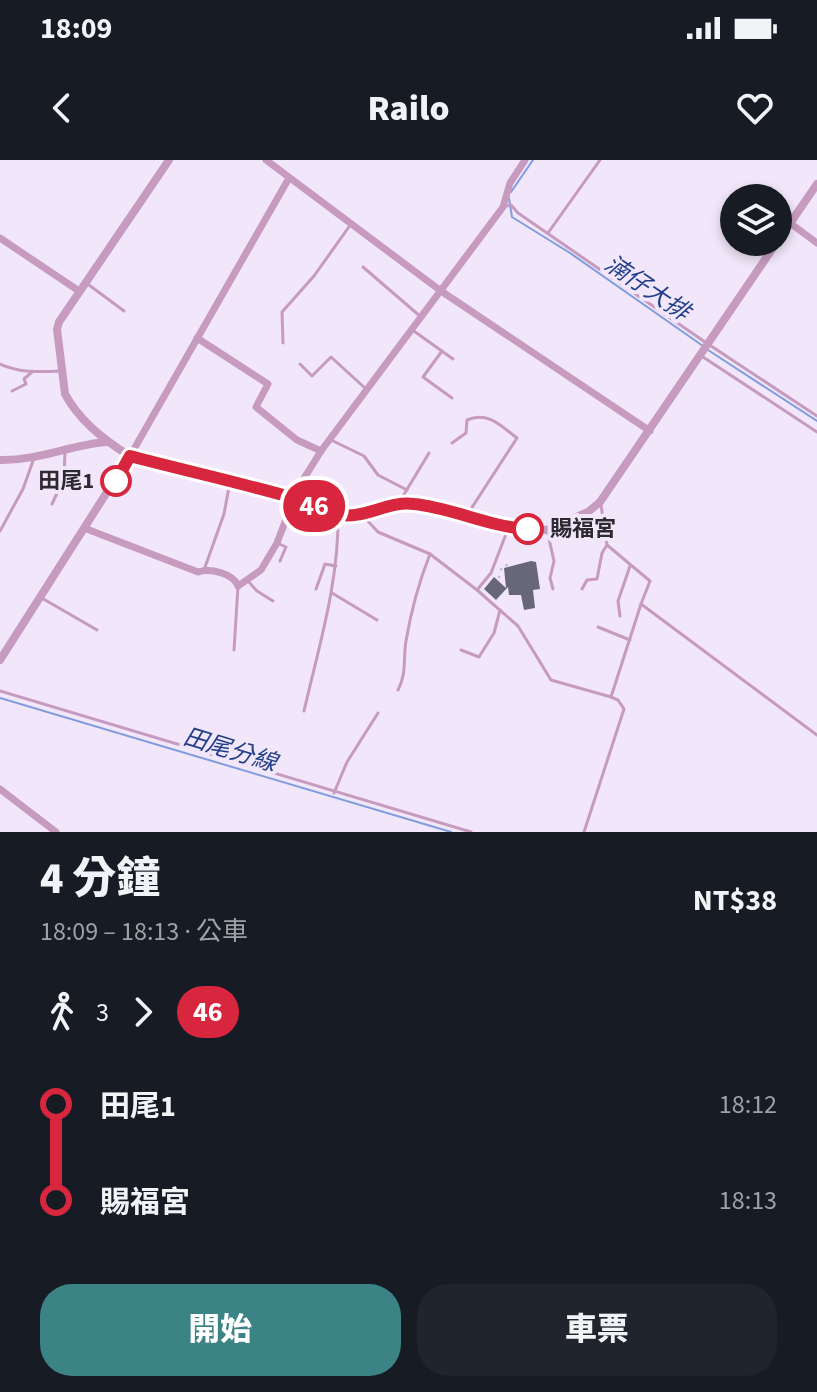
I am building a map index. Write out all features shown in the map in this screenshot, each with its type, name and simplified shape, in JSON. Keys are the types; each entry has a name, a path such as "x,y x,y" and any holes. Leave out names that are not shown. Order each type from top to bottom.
{"street":[{"path":"169,160 79,291 57,329 61,371 69,403 106,442 130,456 295,498 338,515 363,515 398,505 416,504 467,514 513,530 547,530 588,512 600,502 768,256"},
{"path":"266,160 441,291 650,431"},
{"path":"84,528 198,572 204,570 229,575 238,586 261,570 277,543 298,488 321,451 507,206 510,183 525,160"},
{"path":"0,660 130,456 289,178"},
{"path":"792,220 817,184"},
{"path":"792,224 817,243"},
{"path":"0,238 79,291"},
{"path":"197,338 268,384 256,407 297,440 321,451"},
{"path":"0,460 34,458 85,443 106,442"},
{"path":"0,789 56,832"}],"lane":[{"path":"548,233 600,160"},
{"path":"507,206 817,432"},
{"path":"283,343 282,312 314,276 351,224"},
{"path":"363,267 421,317"},
{"path":"86,282 124,311"},
{"path":"411,329 453,359"},
{"path":"705,349 817,416"},
{"path":"442,351 423,377 452,398"},
{"path":"300,364 312,376 331,357 366,389"},
{"path":"0,364 32,372 61,371"},
{"path":"12,391 26,384 24,379 32,372"},
{"path":"452,443 466,433 467,420 478,415 491,419 517,438 467,514"},
{"path":"329,439 364,456 378,475 407,490"},
{"path":"52,504 64,478 65,451"},
{"path":"398,505 429,453"},
{"path":"0,531 23,489 34,458"},
{"path":"204,570 224,514 230,482"},
{"path":"600,502 607,545 650,581 611,697"},
{"path":"304,711 332,593 339,550 338,515"},
{"path":"363,515 378,532 430,554 500,610 518,626 551,680 618,700 624,709 584,832"},
{"path":"477,590 491,573 513,530"},
{"path":"547,530 554,561 550,578 553,589"},
{"path":"277,543 286,547 280,561"},
{"path":"582,589 587,580 597,579 602,553 607,545"},
{"path":"398,690 405,677 405,645 416,590 430,554"},
{"path":"316,589 325,564 336,566"},
{"path":"620,616 618,601 630,566"},
{"path":"247,580 273,601"},
{"path":"234,650 238,586"},
{"path":"332,593 377,620"},
{"path":"40,597 97,630"},
{"path":"641,604 817,735"},
{"path":"461,650 479,657 494,633 500,610"},
{"path":"598,627 630,640"},
{"path":"0,691 471,832"},
{"path":"334,793 347,762 378,713"}],"path":[{"path":"499,578 502,566 508,565"}],"building":[{"path":"536,562 540,589 533,590 535,608 524,610 521,595 509,595 508,587 496,600 484,589 494,577 506,588 504,568"}],"waterway":[{"name":"湳仔大排","path":"511,192 533,160"},
{"name":"湳仔大排","path":"509,198 512,217 570,253 703,346"},
{"name":"湳仔大排","path":"708,350 817,421"},
{"name":"田尾分線","path":"0,698 451,832"}],"bus line":[{"name":"46","path":"116,481 130,456 295,498 338,515 363,515 406,503 528,529"}],"place":[{"name":"田尾1","path":"116,481"},
{"name":"賜福宮","path":"528,529"}]}
